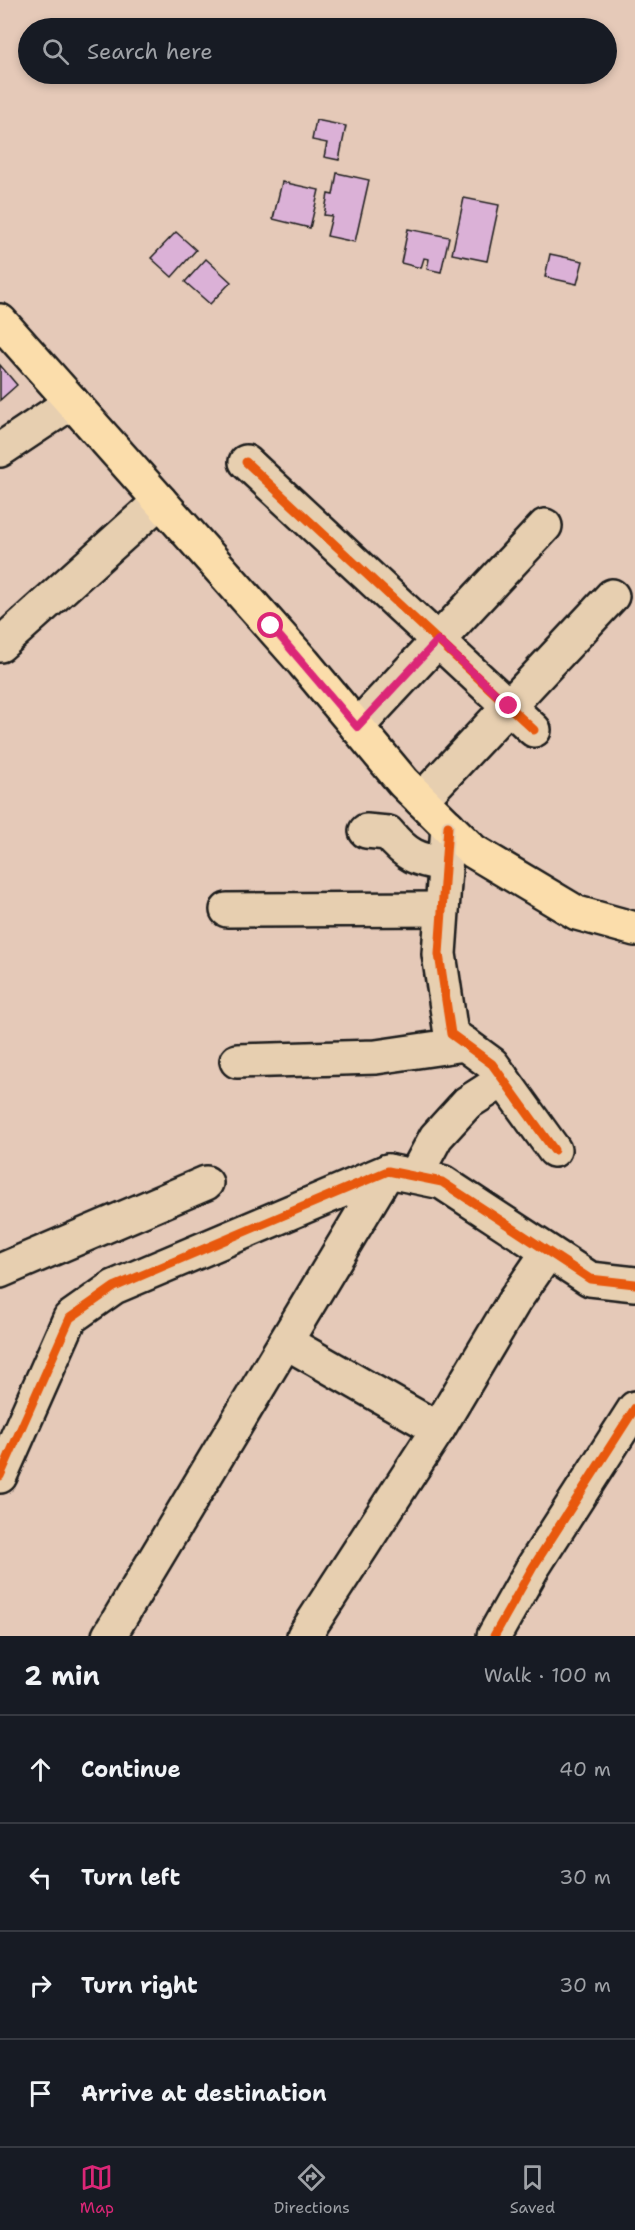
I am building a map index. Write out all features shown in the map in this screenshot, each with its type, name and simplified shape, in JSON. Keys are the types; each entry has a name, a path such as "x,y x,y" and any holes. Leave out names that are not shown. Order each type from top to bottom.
{"main road":[{"path":"0,321 421,800 472,851 576,913 635,929"}],"street":[{"path":"0,450 72,402"},
{"path":"246,462 534,730"},
{"path":"0,645 160,501"},
{"path":"357,727 544,526"},
{"path":"421,800 612,596"},
{"path":"448,826 439,954 451,1034 492,1064 554,1150"},
{"path":"366,831 388,833 395,842 418,860 446,864"},
{"path":"227,910 442,909"},
{"path":"237,1061 376,1057 465,1044"},
{"path":"109,1636 286,1342 401,1174 467,1103 503,1080"},
{"path":"0,1476 70,1317 114,1287 401,1174 442,1182 590,1279 635,1284"},
{"path":"0,1271 206,1183"},
{"path":"304,1636 438,1429 513,1303 548,1252"},
{"path":"286,1342 438,1429"},
{"path":"494,1636 533,1567 635,1408"}],"building":[{"path":"316,120 346,126 339,160 324,157 327,143 312,140"},
{"path":"337,173 369,180 355,242 327,236 332,216 324,215 328,194 333,195"},
{"path":"282,182 319,190 310,228 273,219"},
{"path":"464,198 499,205 487,261 452,254"},
{"path":"408,229 449,237 441,272 427,269 429,259 424,258 421,268 401,263"},
{"path":"176,232 196,250 172,277 151,258"},
{"path":"550,254 583,261 577,284 545,277"},
{"path":"206,259 231,282 210,304 185,282"},
{"path":"0,365 17,385 0,400"}],"cycle path":[{"path":"246,462 534,730"},
{"path":"448,826 439,954 451,1034 492,1064 554,1150"},
{"path":"0,1476 70,1318 114,1287 388,1171 442,1182 590,1279 635,1284"},
{"path":"494,1636 533,1567 635,1408"}],"route":[{"path":"271,626 357,727 438,640 509,706"}]}
